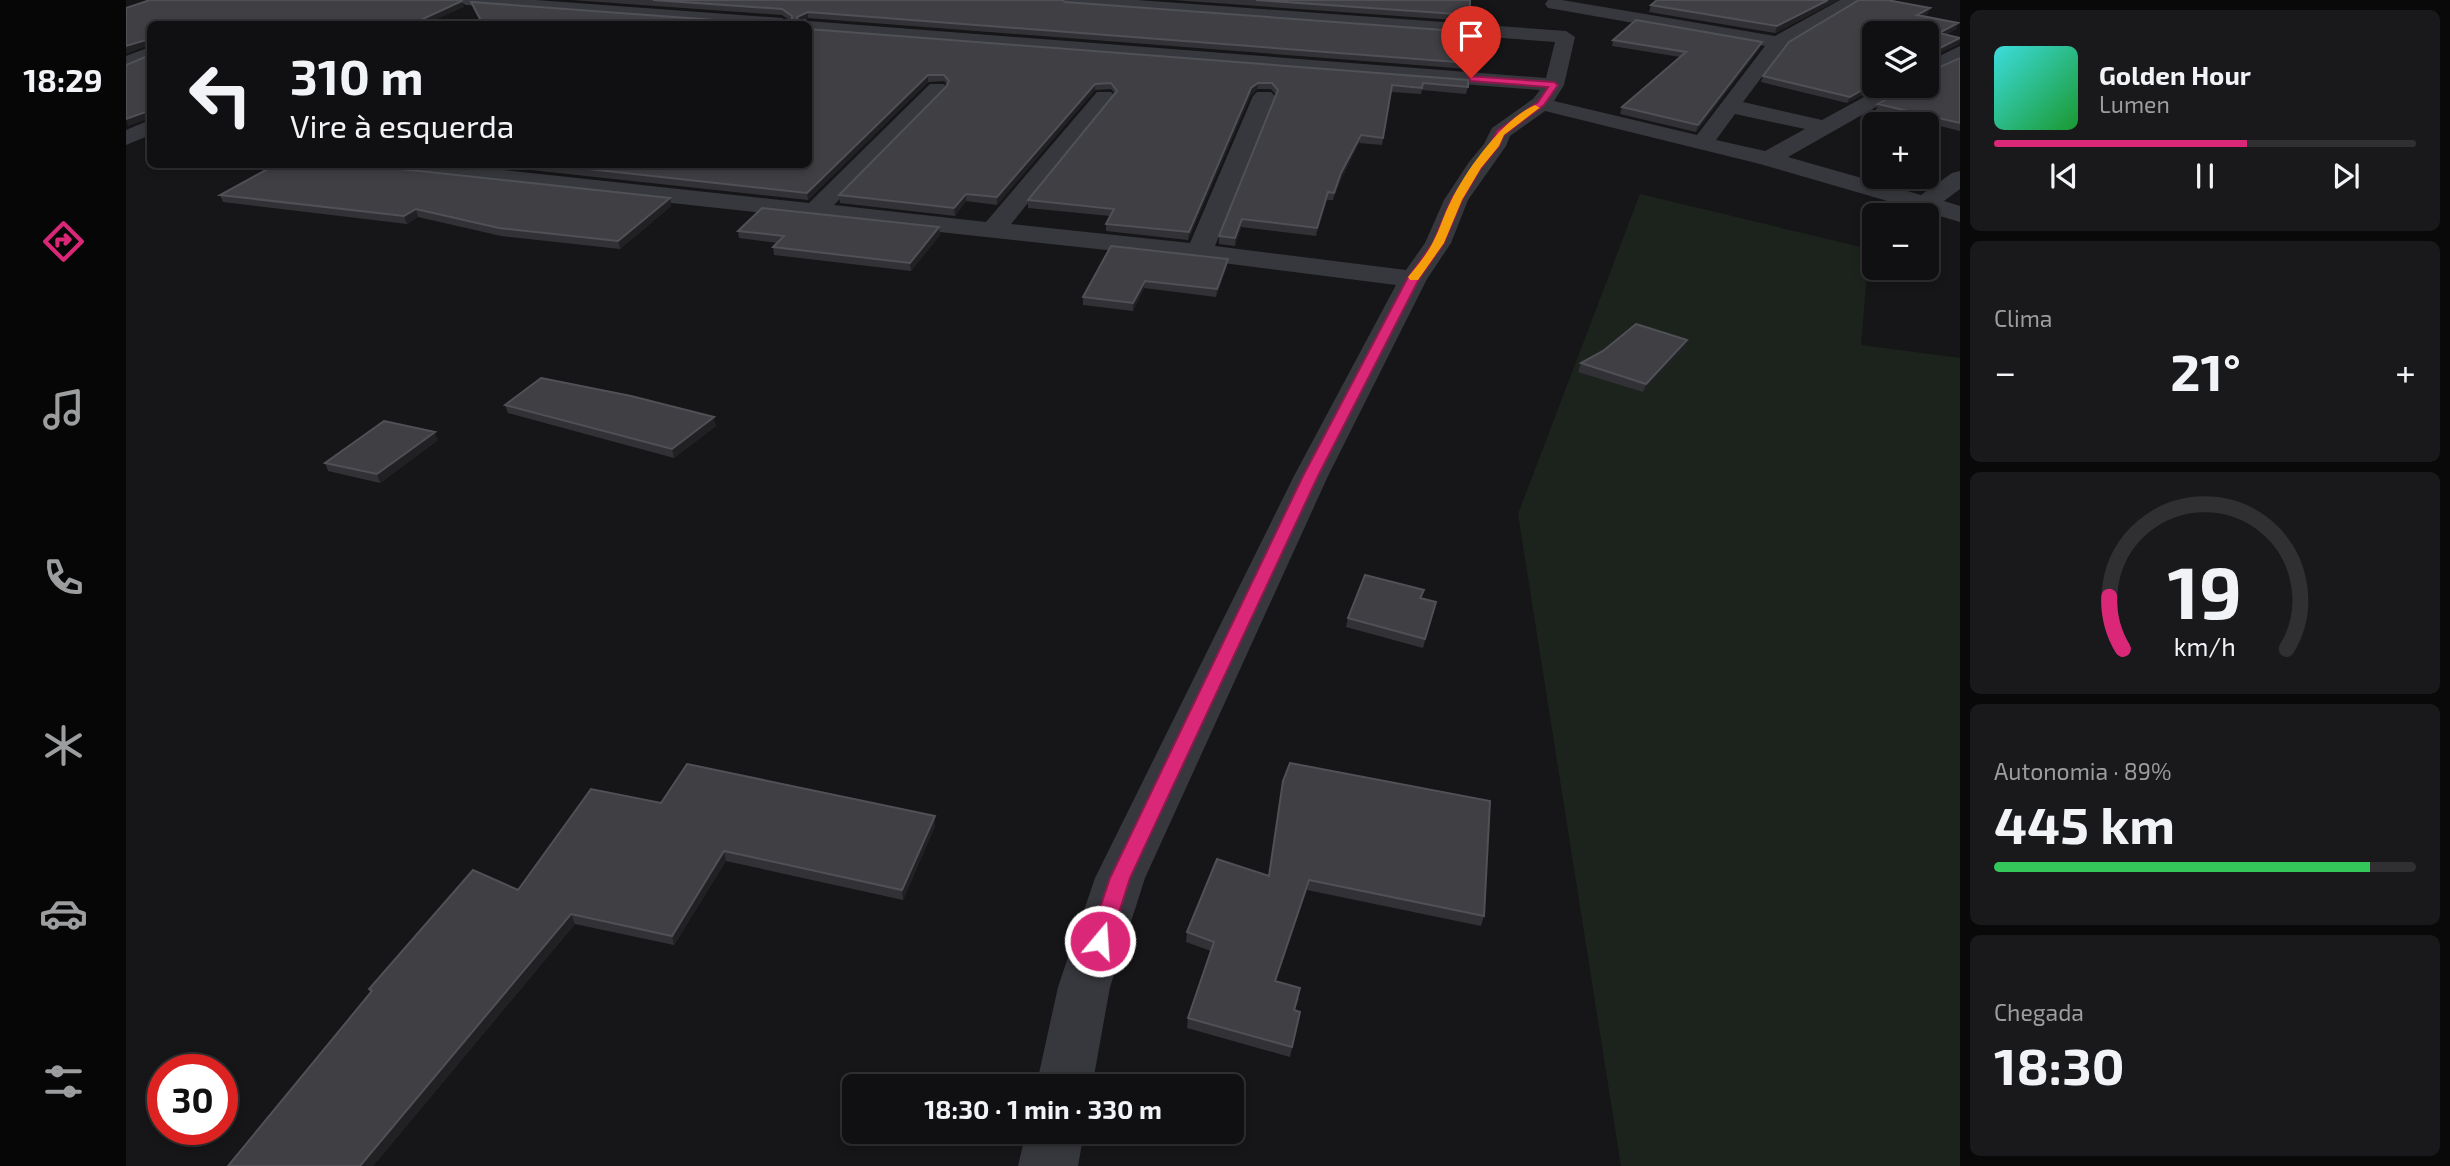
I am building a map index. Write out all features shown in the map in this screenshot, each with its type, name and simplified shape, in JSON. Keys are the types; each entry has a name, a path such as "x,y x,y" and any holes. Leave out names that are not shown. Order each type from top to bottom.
{"street":[{"path":"466,0 693,21"},
{"path":"556,21 603,0"},
{"path":"1026,44 1065,13 1067,0 1557,14 1778,42"},
{"path":"1702,143 1778,42 1853,0"},
{"path":"1067,1074 1084,987 1120,878 1311,476 1413,279 1438,243 1457,200 1477,167 1495,146 1500,133 1547,94 1557,14"},
{"path":"812,27 1026,44 1547,94 1702,143 1768,159 1916,203"},
{"path":"812,43 831,28"},
{"path":"1939,64 1960,52"},
{"path":"126,63 147,54"},
{"path":"814,212 937,88"},
{"path":"993,230 1104,96"},
{"path":"1199,252 1265,96"},
{"path":"1768,159 1877,98"},
{"path":"1730,106 1825,127"},
{"path":"126,138 147,128"},
{"path":"126,138 147,141"},
{"path":"456,168 622,191 1199,252 1413,279"},
{"path":"622,191 647,171"},
{"path":"1926,203 1960,178"},
{"path":"1939,209 1960,214"},
{"path":"1048,1166 1053,1144"}],"shaded area":[{"path":"1640,194 1862,247 1862,280 1866,280 1861,345 1960,358 1960,1166 1621,1166 1518,514"}],"building":[{"path":"150,0 462,1 419,21 147,21 147,40 126,46 126,8"},
{"path":"653,0 1062,0 1470,32 1469,63 808,12 797,17 798,20 805,21 481,21 471,2 715,20 792,20 792,16 782,9"},
{"path":"1256,0 1470,0 1470,15"},
{"path":"1657,0 1828,0 1777,26 1651,5"},
{"path":"1859,0 1887,0 1930,8 1917,15 1958,23 1939,33 1939,21 1862,21 1862,90 1850,97 1763,76 1789,42"},
{"path":"1636,20 1762,42 1698,125 1622,107 1686,52 1613,40"},
{"path":"812,29 1468,80 1468,87 1423,83 1422,88 1392,85 1383,138 1361,135 1334,193 1328,192 1317,228 1242,219 1235,238 1219,236 1278,90 1272,83 1258,83 1251,88 1189,232 1106,224 1114,209 1028,200 1117,91 1111,83 1095,84 997,197 966,194 954,208 839,195 949,81 944,75 928,75 807,193 579,168 812,168"},
{"path":"1939,33 1960,38 1939,48"},
{"path":"147,56 147,111 126,119 126,65"},
{"path":"1960,58 1960,123 1939,118 1939,112 1913,112 1878,104 1889,98 1939,98 1939,67"},
{"path":"270,168 392,168 670,198 618,241 499,228 416,209 404,216 220,195"},
{"path":"762,208 939,227 910,263 773,247 784,236 738,231"},
{"path":"1111,246 1228,259 1217,289 1145,281 1133,303 1083,297"},
{"path":"1636,324 1687,340 1646,384 1581,363 1603,351"},
{"path":"541,378 631,396 714,417 672,449 505,405"},
{"path":"384,421 435,432 377,474 325,463"},
{"path":"1365,575 1424,590 1420,598 1436,602 1425,639 1348,618"},
{"path":"1290,763 1490,801 1484,916 1309,880 1275,981 1300,988 1294,1010 1300,1012 1292,1047 1188,1018 1214,942 1187,932 1217,859 1269,876 1283,781"},
{"path":"687,764 935,816 902,890 724,851 672,936 571,914 360,1166 228,1166 372,991 369,989 473,870 518,890 591,789 661,803"}],"slow traffic":[{"path":"1414,277 1438,243 1457,200 1477,167 1495,146 1500,133 1535,108"}],"route":[{"path":"1100,941 1120,878 1311,476 1413,279 1438,243 1457,200 1477,167 1495,146 1500,133 1541,104 1554,85 1471,78"}]}
